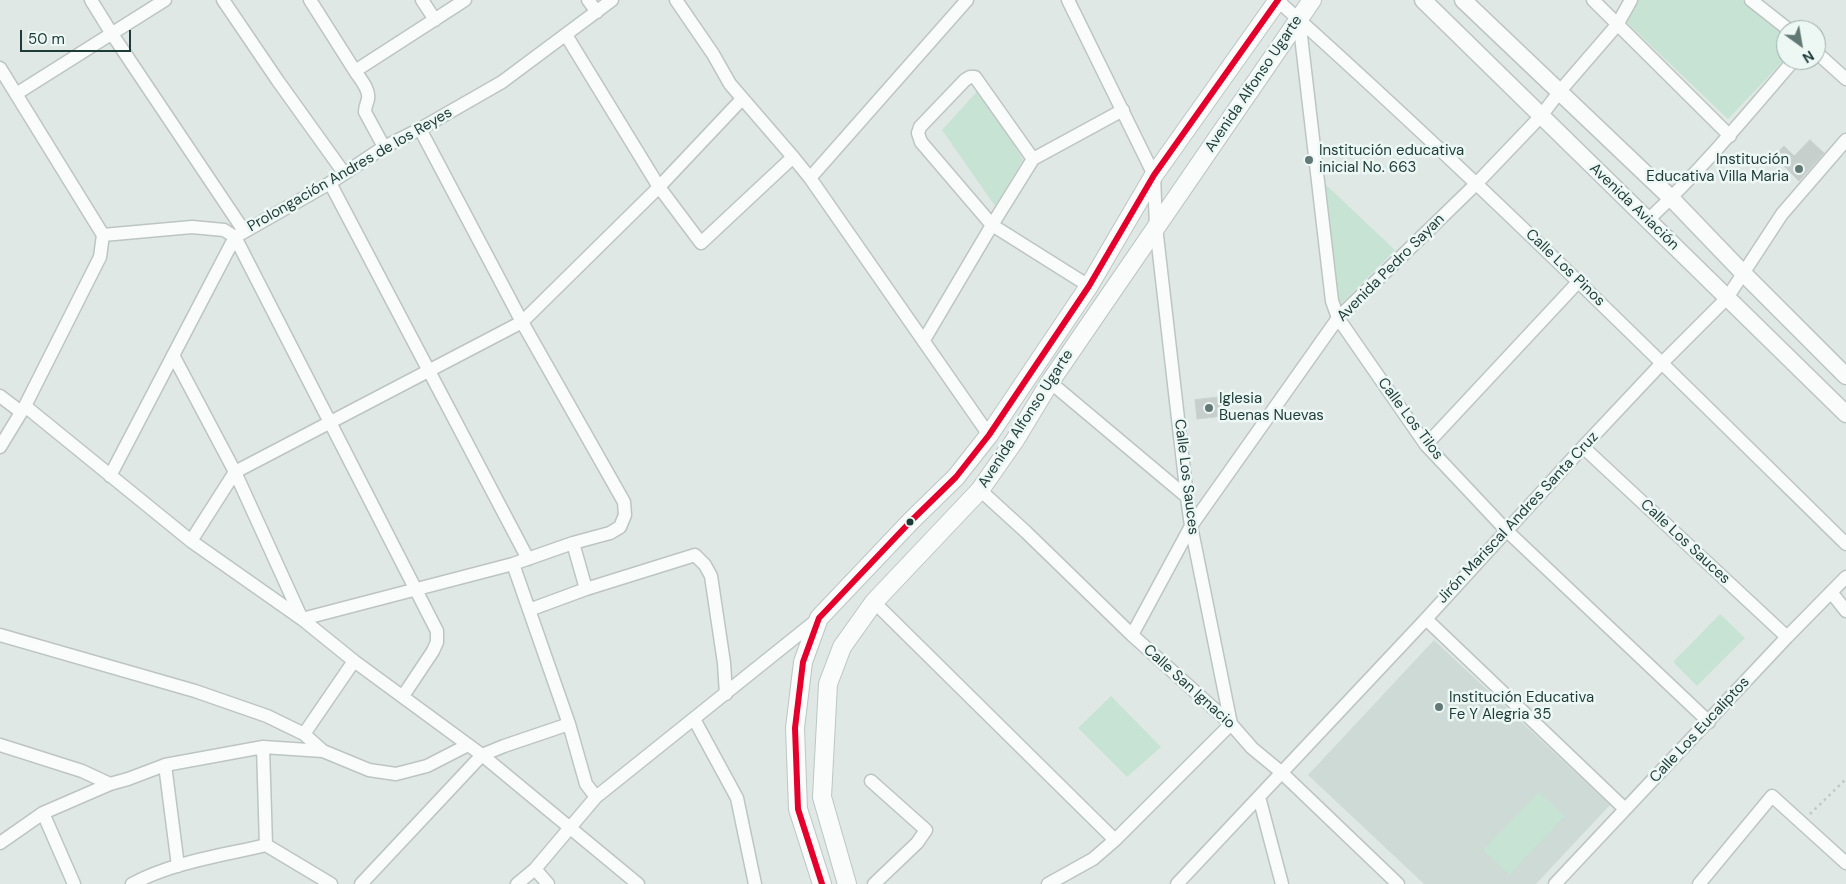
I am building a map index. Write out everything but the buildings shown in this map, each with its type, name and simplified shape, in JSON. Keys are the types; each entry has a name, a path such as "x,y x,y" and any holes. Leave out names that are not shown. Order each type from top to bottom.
{"main road":[{"name":"Avenida Alfonso Ugarte","path":"822,884 798,809 795,728 803,662 819,618 911,521 956,477 989,435 1089,286 1154,175 1277,0"},
{"name":"Avenida Alfonso Ugarte","path":"847,884 822,797 828,684 842,647 874,602 980,490 1015,440 1050,382 1312,0"}],"street":[{"path":"91,0 239,234 329,422 437,631 437,642 433,651 402,696"},
{"path":"16,94 165,0"},
{"path":"223,0 344,173"},
{"path":"310,0 367,90 368,98 365,112 384,147"},
{"path":"422,0 435,20"},
{"path":"355,71 465,0"},
{"path":"588,0 598,12"},
{"name":"Prolongación Andres de los Reyes","path":"110,476 239,234 330,183 384,147 420,129 502,82 612,0"},
{"path":"676,0 713,54 730,84 810,178 989,435"},
{"path":"810,178 967,0"},
{"path":"1069,0 1154,175"},
{"name":"Calle Los Pinos","path":"1277,0 1579,281 1846,544"},
{"name":"Avenida Aviación","path":"1423,0 1846,414"},
{"name":"Avenida Aviación","path":"1463,0 1671,198 1846,376"},
{"path":"1593,0 1730,136"},
{"name":"Avenida Pedro Sayan","path":"1132,635 1192,526 1338,318 1476,184 1540,116 1617,25 1631,0"},
{"path":"1751,0 1776,20"},
{"name":"Calle Los Tilos","path":"1299,19 1332,301 1338,318 1426,444 1506,530 1709,722"},
{"path":"566,35 659,187 702,243 794,157"},
{"path":"1826,61 1846,79"},
{"path":"0,68 103,235 100,257 23,409 0,447"},
{"path":"1648,220 1730,136 1786,70"},
{"path":"1034,160 974,77 965,80 920,127 918,134 921,142 992,225 1089,286"},
{"path":"190,541 235,472 522,322 659,187 742,99"},
{"path":"924,340 992,225 1034,160 1123,110"},
{"path":"302,619 513,564 573,542 610,533 620,527 625,515 624,502 522,322 420,129"},
{"name":"Jirón Mariscal Andres Santa Cruz","path":"1176,884 1426,618 1582,447 1727,298 1782,214 1846,140"},
{"name":"Calle Los Sauces","path":"1154,175 1156,227 1187,497 1231,724"},
{"path":"330,183 528,559"},
{"path":"103,235 192,227 224,230 239,234"},
{"path":"1426,444 1579,281"},
{"path":"173,355 235,472 302,619"},
{"path":"1050,382 1187,497"},
{"path":"0,396 23,409 190,541 302,619 354,661 482,755 638,884"},
{"name":"Calle Los Sauces","path":"1582,447 1787,637"},
{"name":"Calle San Ignacio","path":"980,490 1132,635 1231,724 1252,748 1281,772 1398,884"},
{"path":"573,542 586,589"},
{"path":"529,610 586,589 695,555 705,565 710,576 724,663 726,694"},
{"path":"513,564 569,724 586,784 596,797"},
{"name":"Calle Los Eucaliptos","path":"1555,884 1787,637 1846,577"},
{"path":"1831,592 1846,611"},
{"path":"874,602 1115,840"},
{"path":"517,884 534,869 596,797 819,618"},
{"path":"1426,618 1625,809"},
{"path":"0,635 195,691 267,716 304,734 323,750 369,770 396,774 427,766 468,745"},
{"path":"304,734 354,661"},
{"path":"694,719 737,798 755,884"},
{"path":"361,884 482,755 569,724"},
{"path":"1048,884 1093,860 1231,724"},
{"path":"0,745 82,771 110,784"},
{"path":"0,843 43,814 110,784 165,765 263,747 323,750"},
{"path":"263,747 266,845"},
{"path":"165,765 178,866"},
{"path":"871,781 926,830 917,843 874,884"},
{"path":"1699,884 1772,796 1846,862"},
{"path":"1259,797 1282,884"},
{"path":"43,814 74,884"},
{"path":"132,884 148,876 178,866 266,845 331,884"},
{"path":"534,869 548,884"}],"path":[{"path":"1802,822 1846,779"}],"shaded area":[{"name":"Institución Educativa Fe Y Alegria 35","path":"1434,640 1610,805 1536,884 1424,884 1308,775"}],"green space":[{"path":"1638,0 1742,0 1776,27 1776,69 1728,119 1623,19"},
{"path":"981,87 1023,160 995,206 942,130"},
{"path":"1323,182 1395,250 1341,304 1337,300"},
{"path":"1720,614 1745,638 1697,686 1673,662"},
{"path":"1111,696 1161,747 1127,777 1078,728"},
{"path":"1539,792 1565,816 1509,875 1483,850"}],"transit line":[{"path":"822,884 798,809 795,728 803,662 819,618 911,521 956,477 989,435 1089,286 1154,175 1278,0"}],"place":[{"name":"Institución educativa inicial No. 663","path":"1309,160"},
{"name":"Institución Educativa Villa Maria","path":"1799,169"},
{"name":"Iglesia Buenas Nuevas","path":"1209,408"},
{"name":"Institución Educativa Fe Y Alegria 35","path":"1439,707"}]}
